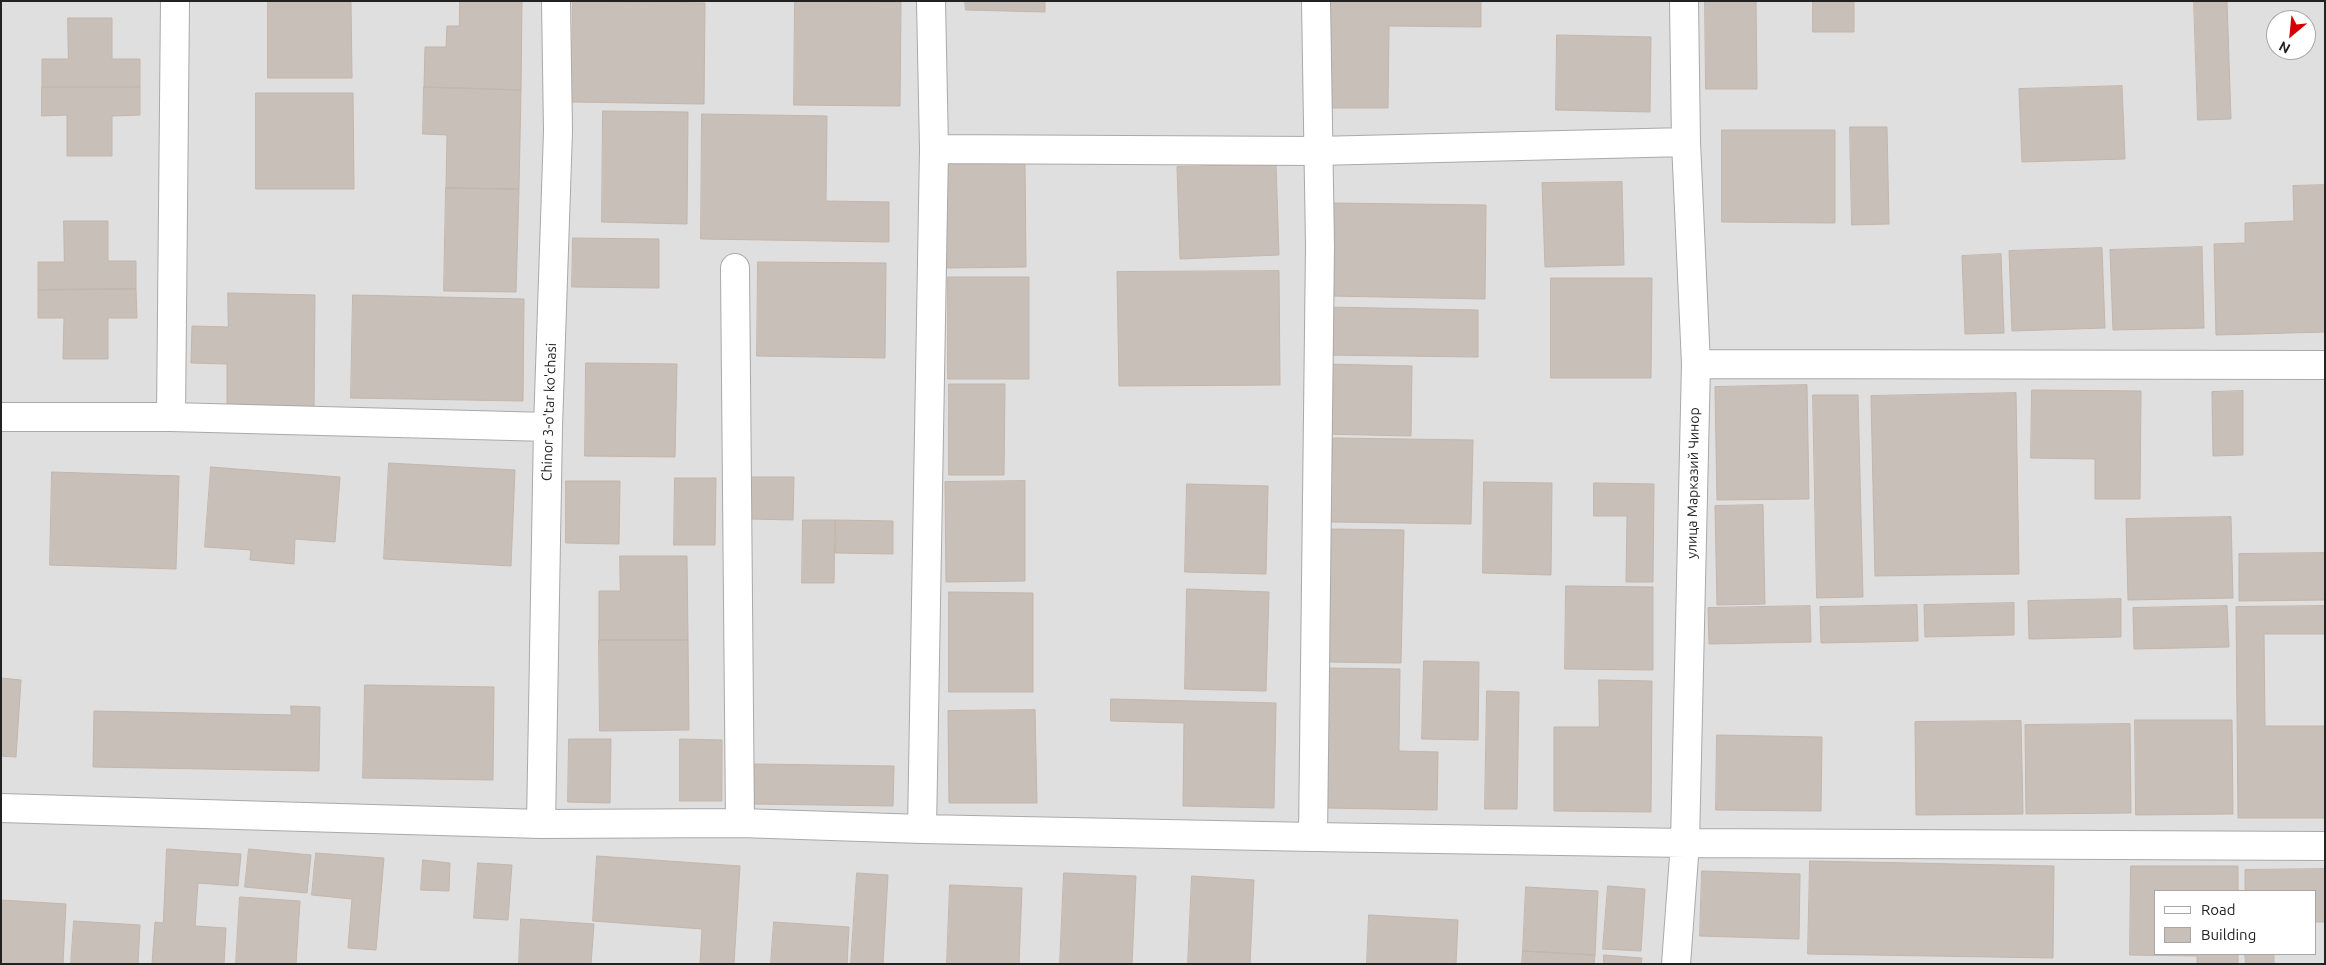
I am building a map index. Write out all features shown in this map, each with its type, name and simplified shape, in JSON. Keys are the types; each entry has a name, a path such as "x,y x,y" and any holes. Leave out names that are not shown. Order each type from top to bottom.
{"street":[{"path":"171,417 176,1"},
{"name":"Chinor 3-o'tar ko'chasi","path":"541,824 548,427 558,131 556,1"},
{"path":"922,829 934,149 931,1"},
{"path":"1313,836 1320,246 1316,1"},
{"name":"улица Марказий Чинор","path":"1676,964 1685,843 1696,364 1686,142 1684,1"},
{"path":"934,149 1317,151 1686,142"},
{"path":"735,268 740,823"},
{"path":"1696,364 2325,364"},
{"path":"1,417 171,417 548,427"},
{"path":"1,808 541,824 740,823 922,829 1685,843 2325,846"}],"shaded area":[{"path":"1,1 2325,1 2325,964 1,964"}],"building":[{"path":"268,1 351,1 352,78 268,78"},
{"path":"460,1 522,1 521,90 424,87 425,47 446,47 447,26 459,26"},
{"path":"573,1 705,3 704,104 572,102"},
{"path":"795,1 901,2 900,106 794,105"},
{"path":"965,1 1045,1 1045,12 966,10"},
{"path":"1325,1 1481,1 1481,27 1389,26 1388,108 1324,108"},
{"path":"1705,1 1756,1 1757,89 1706,89"},
{"path":"1813,1 1854,1 1854,32 1813,32"},
{"path":"2194,1 2227,1 2231,119 2198,120"},
{"path":"68,18 112,18 112,59 140,59 140,87 42,87 42,59 68,59"},
{"path":"1557,35 1651,37 1650,112 1556,110"},
{"path":"2122,86 2125,159 2022,162 2019,89"},
{"path":"42,87 140,87 140,115 112,116 112,156 67,156 67,115 42,116"},
{"path":"424,87 521,90 519,189 446,188 447,135 423,134"},
{"path":"256,93 353,93 354,189 256,189"},
{"path":"603,111 688,112 687,224 602,222"},
{"path":"702,114 827,116 826,201 889,202 889,242 701,239"},
{"path":"1850,127 1887,127 1889,224 1852,225"},
{"path":"1722,130 1835,130 1835,223 1722,222"},
{"path":"946,163 1025,163 1026,267 947,268"},
{"path":"1276,164 1279,255 1180,259 1177,167"},
{"path":"1622,182 1624,265 1545,267 1542,183"},
{"path":"2325,185 2325,332 2216,335 2214,244 2245,243 2245,223 2294,221 2293,186"},
{"path":"446,188 519,189 516,292 444,291"},
{"path":"1331,203 1486,205 1485,299 1330,296"},
{"path":"64,221 108,221 108,261 136,261 136,289 38,290 38,262 64,262"},
{"path":"573,238 659,239 659,288 572,287"},
{"path":"2202,247 2204,328 2113,330 2110,250"},
{"path":"2102,248 2105,328 2012,331 2009,251"},
{"path":"2001,254 2004,333 1965,334 1962,256"},
{"path":"758,262 886,263 885,358 757,356"},
{"path":"1279,271 1280,385 1119,386 1117,272"},
{"path":"948,277 1029,277 1029,379 948,379"},
{"path":"1551,278 1652,278 1651,378 1551,378"},
{"path":"136,289 137,318 108,318 108,359 63,359 64,318 38,318 38,290"},
{"path":"228,293 315,295 314,409 227,407 227,364 191,363 192,326 228,327"},
{"path":"353,295 524,299 523,401 351,398"},
{"path":"1326,307 1478,310 1478,357 1325,355"},
{"path":"586,363 677,364 675,457 585,456"},
{"path":"1323,364 1412,366 1411,436 1322,434"},
{"path":"949,384 1005,384 1004,475 949,475"},
{"path":"1807,385 1809,499 1717,500 1715,387"},
{"path":"2032,390 2141,391 2140,499 2095,499 2095,459 2031,458"},
{"path":"2243,391 2243,455 2213,456 2212,392"},
{"path":"2016,393 2019,574 1875,576 1871,396"},
{"path":"1813,395 1858,395 1863,597 1817,598"},
{"path":"1333,438 1473,440 1471,524 1332,522"},
{"path":"389,463 515,470 511,566 384,559"},
{"path":"211,467 340,477 335,542 295,539 294,564 250,560 251,550 205,547"},
{"path":"52,472 179,476 176,569 50,565"},
{"path":"751,477 794,477 793,520 751,519"},
{"path":"675,478 716,478 715,545 674,545"},
{"path":"566,481 620,481 619,544 566,543"},
{"path":"1025,481 1025,581 946,582 945,482"},
{"path":"1484,482 1552,483 1551,575 1483,573"},
{"path":"1594,483 1654,484 1653,582 1626,582 1627,516 1594,516"},
{"path":"1187,484 1268,486 1266,574 1185,572"},
{"path":"1763,505 1765,604 1717,605 1715,506"},
{"path":"2231,517 2233,598 2128,600 2126,519"},
{"path":"803,520 835,520 834,583 802,583"},
{"path":"836,520 893,521 893,554 836,553"},
{"path":"1329,529 1404,530 1401,663 1327,662"},
{"path":"2325,553 2325,600 2239,601 2239,554"},
{"path":"620,556 687,556 688,640 599,640 599,591 620,591"},
{"path":"1566,586 1653,587 1653,670 1565,669"},
{"path":"1187,589 1269,592 1266,691 1185,689"},
{"path":"949,592 1033,593 1033,692 949,692"},
{"path":"2121,599 2121,637 2029,639 2028,601"},
{"path":"2014,603 2014,635 1925,637 1924,605"},
{"path":"1917,605 1918,641 1821,643 1820,607"},
{"path":"1810,606 1811,642 1709,644 1708,608"},
{"path":"2227,606 2229,647 2134,649 2133,608"},
{"path":"2325,606 2325,634 2264,634 2265,726 2325,726 2325,818 2238,818 2236,607"},
{"path":"599,640 688,640 689,730 600,731"},
{"path":"1424,661 1479,662 1478,740 1422,739"},
{"path":"1327,668 1400,669 1399,751 1438,752 1437,810 1325,808"},
{"path":"1,678 21,680 16,757 1,756"},
{"path":"1599,680 1652,681 1651,812 1554,811 1554,727 1599,727"},
{"path":"365,685 494,687 493,780 363,778"},
{"path":"1487,691 1519,692 1517,809 1485,809"},
{"path":"1111,699 1276,703 1274,808 1183,806 1184,723 1111,721"},
{"path":"291,706 320,707 319,771 93,767 94,711 291,715"},
{"path":"1035,710 1037,803 949,803 948,711"},
{"path":"2135,720 2232,720 2233,814 2136,815"},
{"path":"2021,721 2023,814 1916,815 1915,722"},
{"path":"2130,724 2131,813 2026,814 2025,725"},
{"path":"1717,735 1822,737 1821,811 1716,810"},
{"path":"569,739 611,739 610,803 568,802"},
{"path":"680,739 722,740 722,801 680,801"},
{"path":"754,764 894,766 893,806 753,804"},
{"path":"167,849 241,854 238,886 198,883 195,926 226,928 224,964 152,964 155,922 163,923"},
{"path":"249,849 311,855 307,893 245,887"},
{"path":"316,853 384,858 376,950 348,948 352,899 312,895"},
{"path":"597,856 740,866 734,964 700,964 702,929 593,921"},
{"path":"423,860 450,863 449,891 421,890"},
{"path":"1810,861 2054,866 2053,958 1808,954"},
{"path":"478,863 512,865 508,920 474,918"},
{"path":"2131,866 2238,866 2238,890 2154,890 2154,955 2238,955 2238,964 2197,964 2197,956 2130,955"},
{"path":"2325,869 2325,922 2316,922 2316,890 2245,890 2245,870"},
{"path":"1702,871 1800,874 1799,939 1700,936"},
{"path":"857,873 888,875 883,964 851,964"},
{"path":"1064,873 1136,876 1132,964 1060,964"},
{"path":"1192,876 1254,880 1250,964 1188,964"},
{"path":"950,885 1022,888 1019,964 947,964"},
{"path":"1608,886 1645,889 1641,951 1603,949"},
{"path":"1526,887 1598,891 1595,955 1523,951"},
{"path":"240,897 300,901 296,964 236,964"},
{"path":"1,900 66,904 63,964 1,964"},
{"path":"1369,915 1458,920 1456,964 1367,964"},
{"path":"521,919 594,924 591,964 519,964"},
{"path":"74,921 140,925 138,964 71,964"},
{"path":"774,922 849,927 847,964 771,964"},
{"path":"1523,951 1595,955 1594,964 1522,964"},
{"path":"1604,955 1642,958 1641,964 1604,964"},
{"path":"2245,955 2274,955 2274,964 2246,964"}]}
